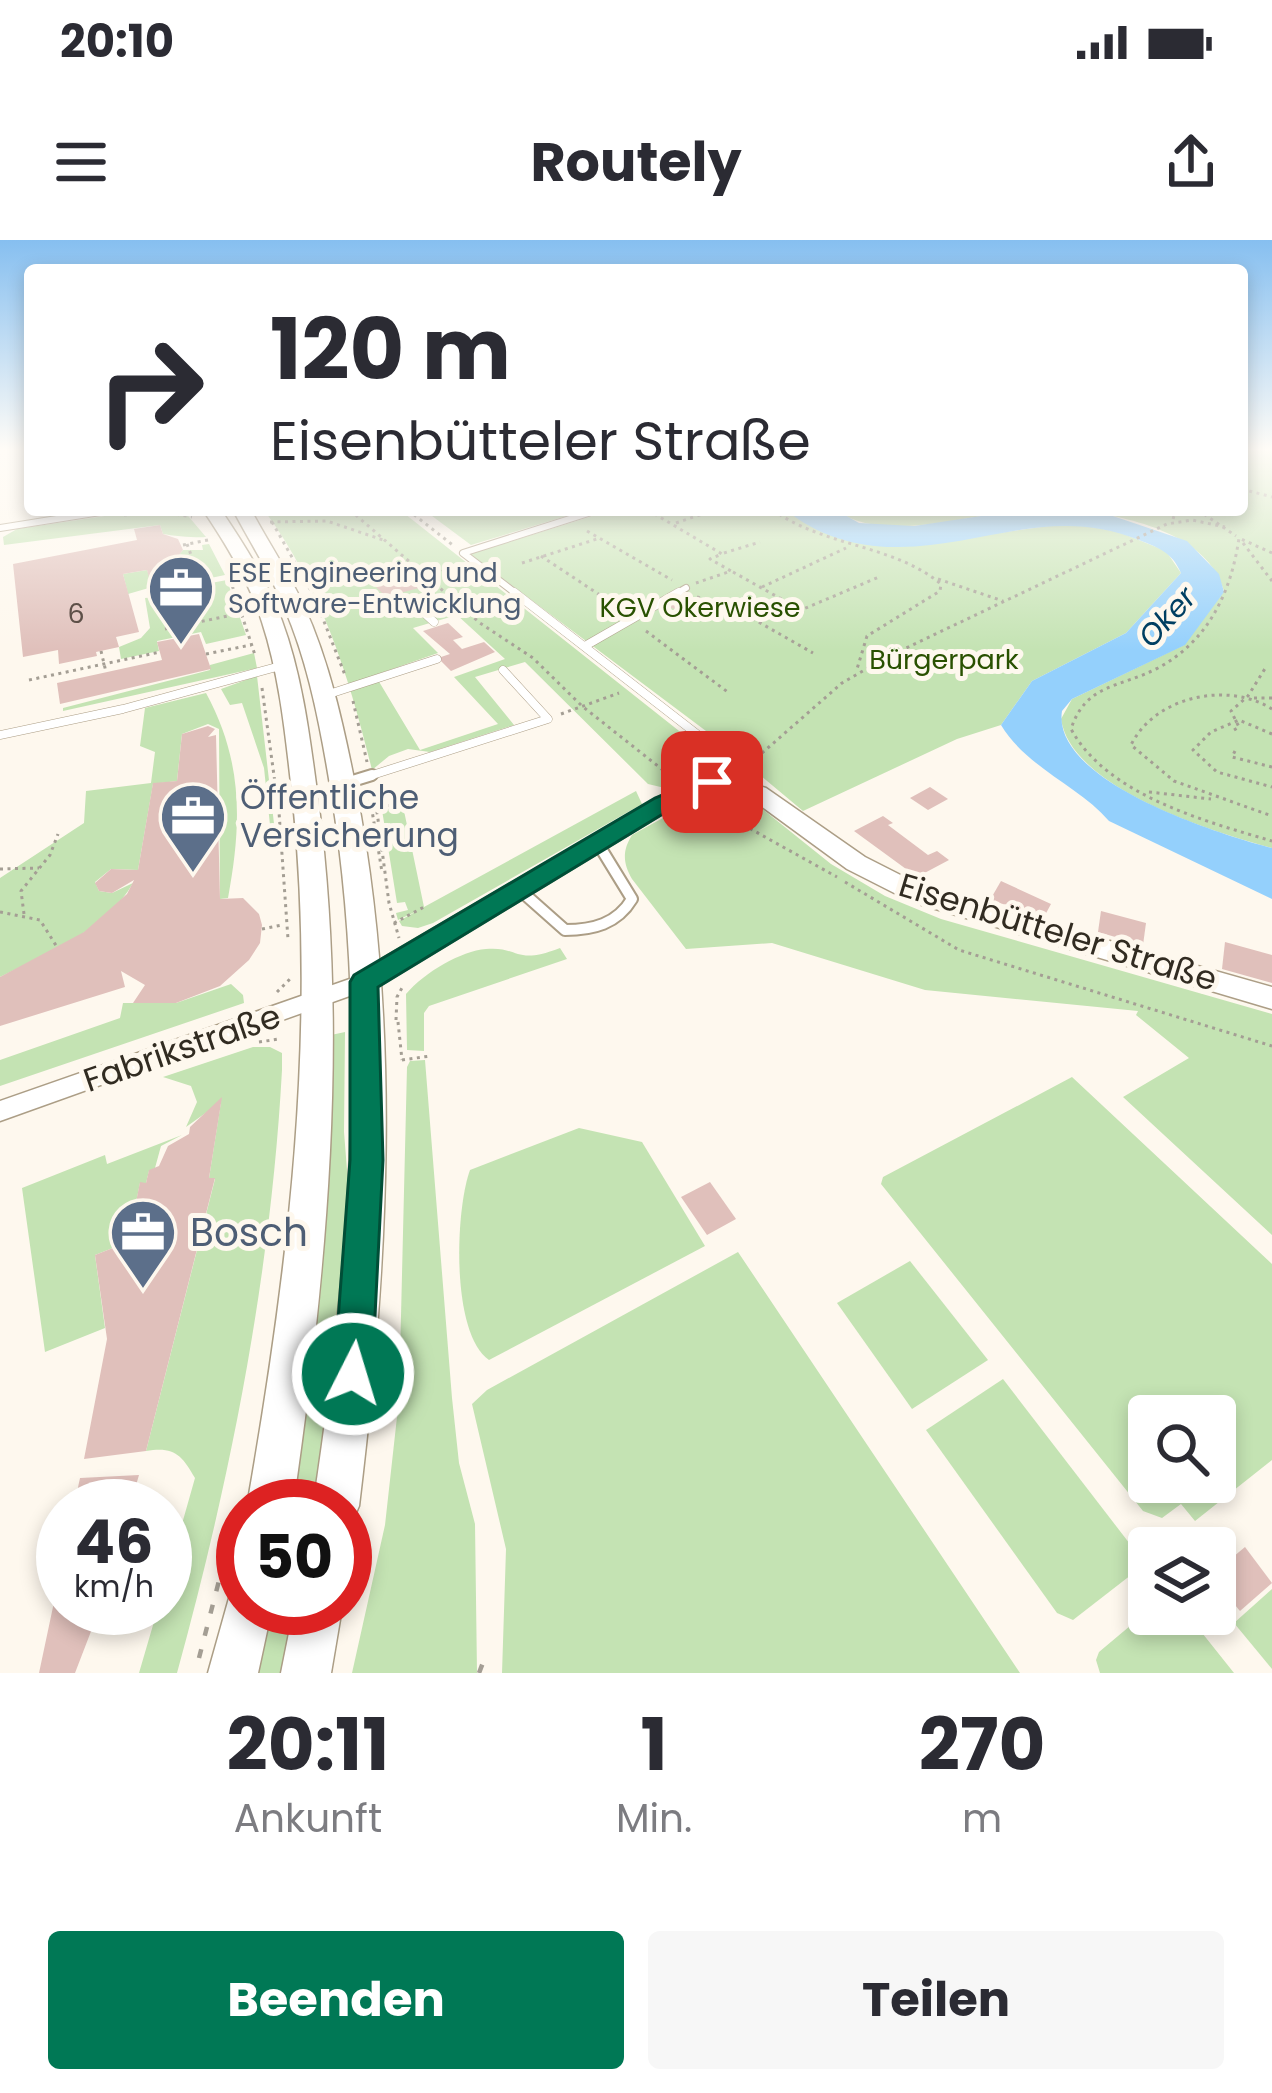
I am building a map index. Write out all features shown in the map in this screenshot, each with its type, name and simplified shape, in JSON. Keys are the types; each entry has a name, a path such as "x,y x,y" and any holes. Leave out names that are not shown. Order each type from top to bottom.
{"main road":[{"path":"245,516 300,614 357,780 364,982 364,1241 339,1479"},
{"path":"199,519 234,543 272,620 270,669 311,839 305,989 318,1117 297,1338 261,1479"},
{"path":"233,1673 242,1635"},
{"path":"306,1673 313,1635"}],"street":[{"path":"364,982 521,891 684,787 734,776"},
{"name":"Eisenbütteler Straße","path":"734,776 856,863 921,896 1272,998"},
{"name":"Fabrikstraße","path":"0,1111 305,989 364,982"}],"lane":[{"path":"0,528 73,516"},
{"path":"463,553 579,516"},
{"path":"463,553 729,759 734,776"},
{"path":"585,646 684,589"},
{"path":"411,601 434,622"},
{"path":"326,695 437,659"},
{"path":"0,735 123,710 270,669"},
{"path":"357,780 548,718 502,670"},
{"path":"521,891 565,929 591,928 616,919 632,899 597,842"}],"path":[{"path":"357,516 480,623 533,658 582,706 718,812 959,950 1272,1046"},
{"path":"416,516 463,553"},
{"path":"660,516 722,554"},
{"path":"674,523 696,516"},
{"path":"782,516 813,536 904,561 1004,602"},
{"path":"1167,524 1172,516"},
{"path":"1208,516 1272,553"},
{"path":"199,519 210,539 185,544 201,583"},
{"path":"199,519 219,545"},
{"path":"734,776 857,672 1167,524 1192,520 1225,527"},
{"path":"268,522 327,521 387,541"},
{"path":"580,528 684,589 727,604 813,653"},
{"path":"522,562 600,538"},
{"path":"1239,538 1272,581"},
{"path":"1239,538 1237,564 1227,590 1209,628 1191,650 1087,699 1074,713 1071,728 1077,745 1103,770 1203,820 1272,841"},
{"path":"760,542 710,559 802,610 879,577"},
{"path":"761,587 846,548"},
{"path":"541,556 729,693"},
{"path":"424,585 454,562"},
{"path":"684,589 731,571"},
{"path":"288,820 270,669 232,576 253,644 270,669 284,936 293,945"},
{"path":"857,672 867,636 927,603 940,592 937,578"},
{"path":"165,629 243,613"},
{"path":"206,654 253,644"},
{"path":"101,651 106,672"},
{"path":"29,680 160,652"},
{"path":"525,662 533,658"},
{"path":"1234,730 1239,727 1231,711 1250,697 1266,667"},
{"path":"548,718 638,686"},
{"path":"350,687 357,780"},
{"path":"1272,698 1214,696 1178,706 1146,722 1131,739 1133,750 1149,765 1220,800 1272,816"},
{"path":"1250,697 1272,709"},
{"path":"1272,734 1233,721 1196,743 1195,755 1230,778 1272,788"},
{"path":"1234,752 1232,757 1240,761 1272,767"},
{"path":"1141,790 1220,800"},
{"path":"372,802 378,801 398,938"},
{"path":"379,807 402,803"},
{"path":"24,914 21,890 58,834"},
{"path":"0,869 39,868"},
{"path":"387,926 424,907"},
{"path":"0,912 40,920 58,947"},
{"path":"262,929 284,925"},
{"path":"402,1060 395,1020 397,997 411,975"},
{"path":"266,1002 305,989"},
{"path":"394,1061 430,1056"},
{"path":"195,1673 216,1613"},
{"path":"479,1673 487,1652"}],"green space":[{"path":"105,516 188,516 206,537 163,534 160,525 4,545 3,537 17,529"},
{"path":"268,516 408,516 717,761 669,789 648,784 525,662 475,677 514,725 430,752 408,749 372,770 331,634 302,571","holes":["457,615 505,659 454,677 498,724 420,750 375,675 438,653 413,628"]},
{"path":"432,516 566,516 471,545"},
{"name":"KGV Okerwiese","path":"593,516 797,516 830,535 898,547 1070,523 1119,532 1166,551 1181,573 1126,633 1032,681 1001,725 957,739 803,811 718,740 470,554"},
{"path":"847,516 983,516 901,526"},
{"name":"Bürgerpark","path":"1112,516 1272,516 1272,848 1148,803 1116,786 1070,744 1061,719 1072,699 1184,645 1224,591 1215,571 1185,542"},
{"path":"209,544 225,575 182,584 180,579 128,594 123,574 147,570 150,578 176,572 173,562 183,550 203,550 202,545"},
{"path":"227,580 246,635 206,644 201,632 157,641 159,651 121,659 119,647 141,638 150,628 145,598 186,594 184,588"},
{"path":"254,653 257,668 63,711 210,670 210,665"},
{"path":"257,676 276,841 254,844 255,829 270,825 264,768 242,703 230,705 221,689"},
{"path":"206,693 227,743 236,793 236,844 228,898 220,899 219,729 208,724 182,734 177,781 153,784 138,870 111,869 95,882 99,891 112,893 133,883 122,900 74,939 0,977 0,878 84,823 86,791 151,783 155,752 140,746 145,708"},
{"path":"636,791 642,804 433,923 402,926 399,921 417,911 398,920 396,913 408,910 405,902 397,903 382,810 403,806 424,907"},
{"path":"728,795 761,808 831,864 885,896 941,919 1272,1014 1272,1235 1123,1097 1189,1058 1136,1015 1138,1011 925,990 772,943 686,949 632,879 625,852 632,835 701,797"},
{"path":"560,948 567,959 429,1006 424,1013 424,1051 407,1050 406,994 433,971 476,951 534,955"},
{"path":"231,984 243,995 244,1003 0,1086 0,1060 120,1018 123,1003 176,1003"},
{"path":"345,1032 344,1132 352,1233 323,1479 290,1479 331,1035"},
{"path":"253,1047 282,1053 269,1222 246,1374 225,1479 216,1479 216,1520 192,1615 195,1478 176,1454 146,1451 215,1179 209,1178 221,1102 186,1127 197,1102 191,1086 163,1077"},
{"path":"425,1060 459,1463 475,1524 477,1673 352,1673 360,1635 372,1635 372,1583 385,1525 399,1399 410,1061"},
{"path":"1072,1077 1272,1264 1272,1460 1236,1489 1236,1395 1128,1395 1128,1492 881,1184 883,1177"},
{"path":"579,1128 642,1142 705,1246 489,1360 477,1346 462,1299 459,1241 470,1170"},
{"path":"182,1135 161,1146 155,1168 149,1171 146,1183 140,1183 128,1242 95,1255 105,1328 45,1352 22,1188 105,1155 107,1164"},
{"path":"738,1252 1020,1673 502,1673 506,1549 472,1404 487,1390"},
{"path":"910,1261 988,1360 912,1409 837,1303"},
{"path":"1003,1379 1128,1542 1128,1577 1073,1620 1057,1613 926,1430"},
{"path":"1137,1503 1218,1503 1195,1521 1181,1504 1162,1518 1143,1511"},
{"path":"1272,1589 1272,1669 1236,1625"},
{"path":"1128,1628 1128,1635 1204,1635 1234,1673 1100,1673 1099,1652"},
{"path":"150,1635 187,1635 177,1673 139,1673"},
{"path":"261,1635 295,1635 288,1673 253,1673"}],"water":[{"name":"Oker","path":"794,516 847,516 859,523 914,526 981,516 1113,516 1187,541 1219,574 1224,592 1185,645 1072,699 1062,711 1066,736 1083,760 1143,800 1215,831 1272,848 1272,899 1109,821 1025,754 1001,725 1032,681 1126,633 1181,573 1169,555 1108,530 1077,526 899,547 839,539"}],"building":[{"path":"160,525 163,534 178,539 183,550 173,562 177,572 149,578 147,570 123,574 139,632 116,637 119,647 96,652 97,656 59,664 58,650 23,657 13,564 137,540 134,529"},
{"path":"423,575 429,581 422,583 426,586 386,597 376,587"},
{"path":"677,597 705,608 692,616 664,605"},
{"path":"448,623 463,637 453,640 462,649 484,642 495,652 451,671 438,658 450,654 423,631"},
{"path":"199,634 211,669 60,704 57,683 162,660 157,642"},
{"name":"Öffentliche Versicherung","path":"208,726 215,729 208,737 216,735 220,899 243,898 259,914 262,925 260,943 249,960 220,986 176,1003 133,1003 145,985 121,971 125,987 0,1026 0,977 84,932 127,894 134,880 112,893 99,891 95,883 111,869 138,870 153,783 177,781 182,734"},
{"path":"930,787 948,799 928,810 910,798"},
{"path":"883,816 928,855 937,851 949,860 917,877 854,831"},
{"path":"1001,881 1051,904 1044,917 990,900"},
{"path":"1101,911 1146,923 1143,945 1098,932"},
{"path":"1225,942 1272,955 1272,983 1222,969"},
{"name":"Bosch","path":"222,1097 209,1178 215,1178 146,1451 84,1459 107,1339 95,1255 128,1242 140,1182 146,1183 149,1170 159,1166 168,1146 189,1134 190,1127"},
{"path":"710,1182 736,1219 707,1235 681,1197"},
{"path":"139,1475 138,1479 80,1478"},
{"path":"1245,1547 1272,1583 1240,1611 1236,1606 1236,1554"},
{"path":"47,1635 90,1635 75,1673 39,1673"}],"place":[{"name":"ESE Engineering und Software-Entwicklung","path":"181,647"},
{"name":"Öffentliche Versicherung","path":"193,875"},
{"name":"Bosch","path":"143,1291"}],"route":[{"path":"353,1374 364,1241 364,982 473,921 663,803 712,782"}]}
